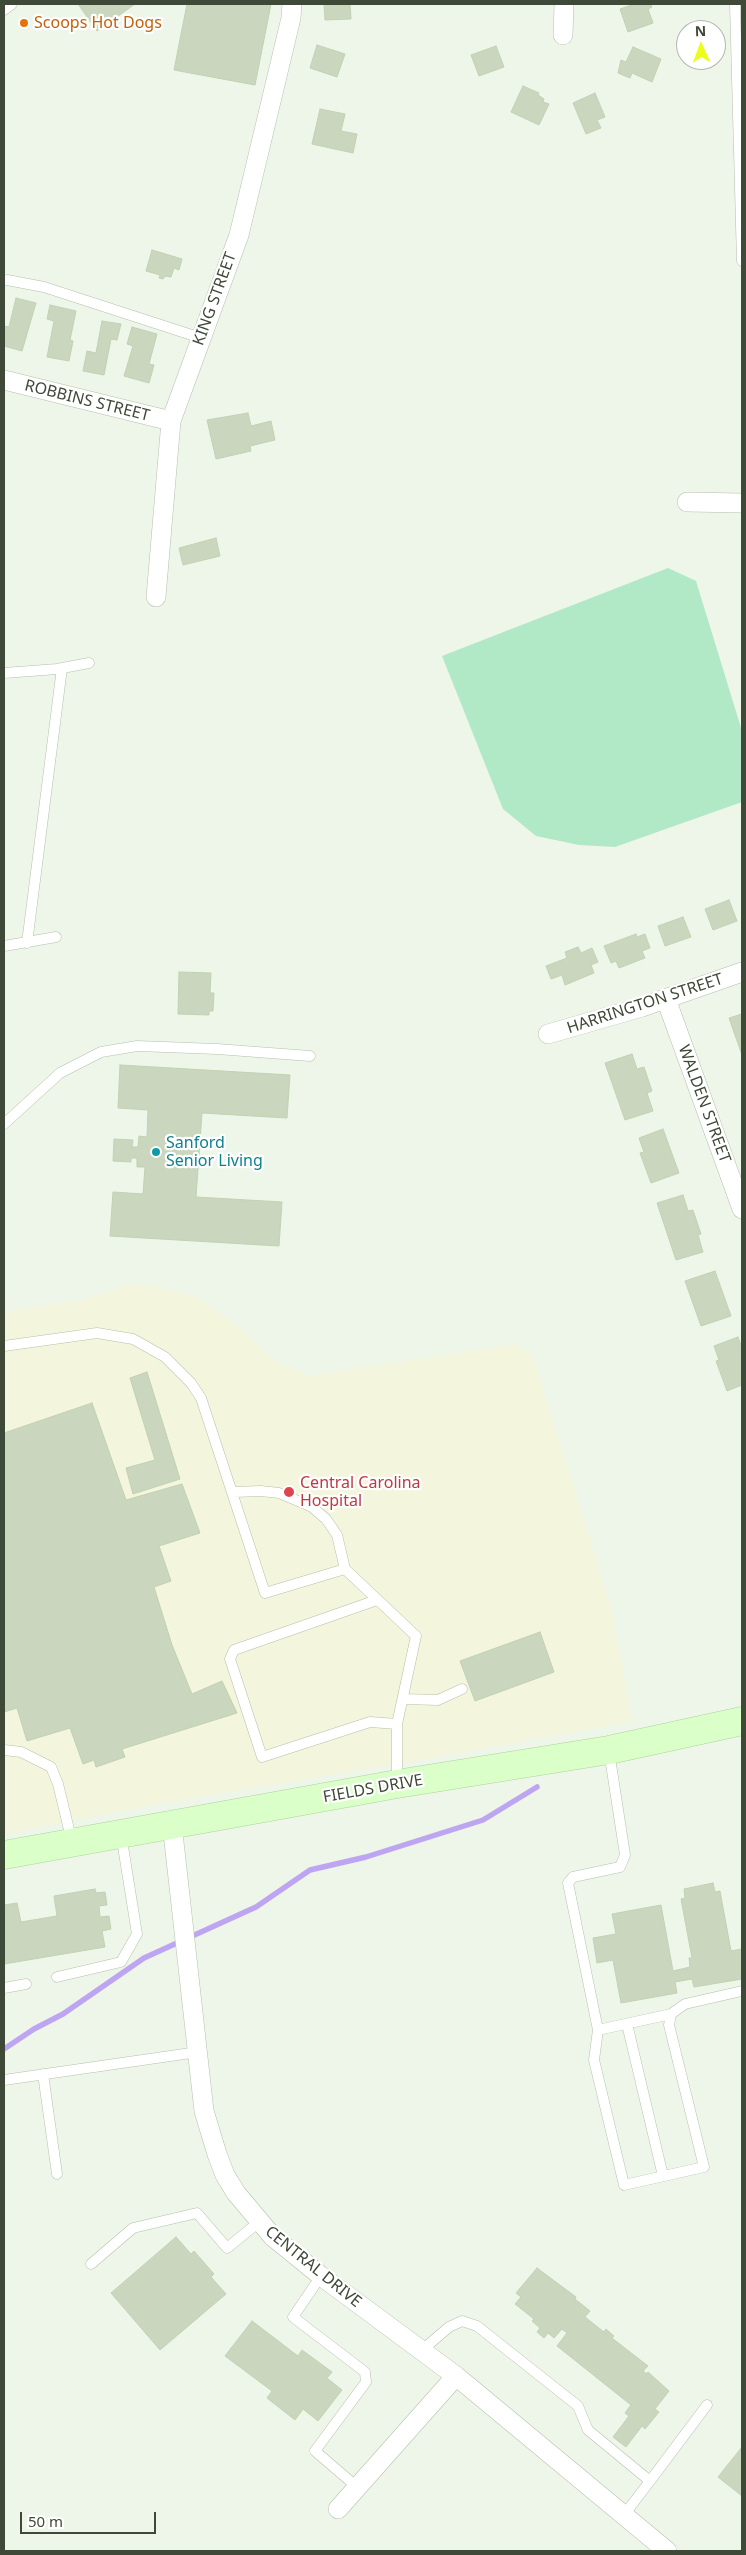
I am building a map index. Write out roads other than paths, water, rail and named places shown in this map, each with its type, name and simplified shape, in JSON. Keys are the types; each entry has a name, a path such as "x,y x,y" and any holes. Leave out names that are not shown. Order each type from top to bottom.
{"street":[{"name":"KING STREET","path":"156,597 171,421 239,235 291,18 292,4"},
{"path":"563,34 564,4"},
{"name":"ROBBINS STREET","path":"4,380 171,421"},
{"path":"687,502 742,503"},
{"name":"HARRINGTON STREET","path":"548,1034 642,1008 742,972"},
{"name":"WALDEN STREET","path":"666,998 742,1209"},
{"name":"FIELDS DRIVE","path":"4,1855 397,1784 609,1750 742,1721"},
{"name":"CENTRAL DRIVE","path":"172,1824 204,2111 216,2154 225,2175 236,2193 273,2237 321,2276 456,2376 667,2551"},
{"path":"338,2509 456,2376"}],"lane":[{"path":"4,10 12,4"},
{"path":"735,4 742,261"},
{"path":"7,280 44,287 201,338"},
{"path":"4,673 62,668 90,663"},
{"path":"27,943 62,668"},
{"path":"4,946 56,937"},
{"path":"4,1124 60,1073 101,1052 137,1046 217,1049 310,1056"},
{"path":"4,1346 97,1333 133,1339 150,1347 179,1369 201,1398 234,1492 265,1593 345,1569"},
{"path":"234,1492 261,1491 279,1493 312,1508 326,1519 336,1535 345,1569 416,1636 397,1724 397,1784"},
{"path":"377,1600 234,1650 230,1659 262,1757 370,1722 397,1724"},
{"path":"403,1699 438,1700 462,1689"},
{"path":"4,1750 22,1752 51,1767 58,1784 72,1843"},
{"path":"609,1750 625,1855 620,1867 573,1877 568,1883 598,2030 594,2060 624,2185 704,2167 669,2025 672,2014"},
{"path":"57,1977 121,1962 137,1934 121,1834"},
{"path":"4,1988 26,1984"},
{"path":"598,2030 672,2014 685,2004 742,1991"},
{"path":"627,2024 663,2176"},
{"path":"4,2080 198,2052"},
{"path":"43,2074 57,2174"},
{"path":"91,2264 133,2228 197,2213 227,2248 259,2222"},
{"path":"321,2276 293,2316 364,2372 366,2382 315,2451 357,2487"},
{"path":"421,2351 448,2327 462,2321 477,2326 578,2406 588,2430 650,2481"},
{"path":"624,2515 706,2405"}],"waterway":[{"path":"4,2049 34,2029 63,2014 144,1958 256,1907 310,1870 366,1857 483,1820 537,1787"}],"place":[{"name":"Scoops Hot Dogs","path":"24,23"},
{"name":"Sanford Senior Living","path":"156,1152"},
{"name":"Central Carolina Hospital","path":"289,1492"}]}
